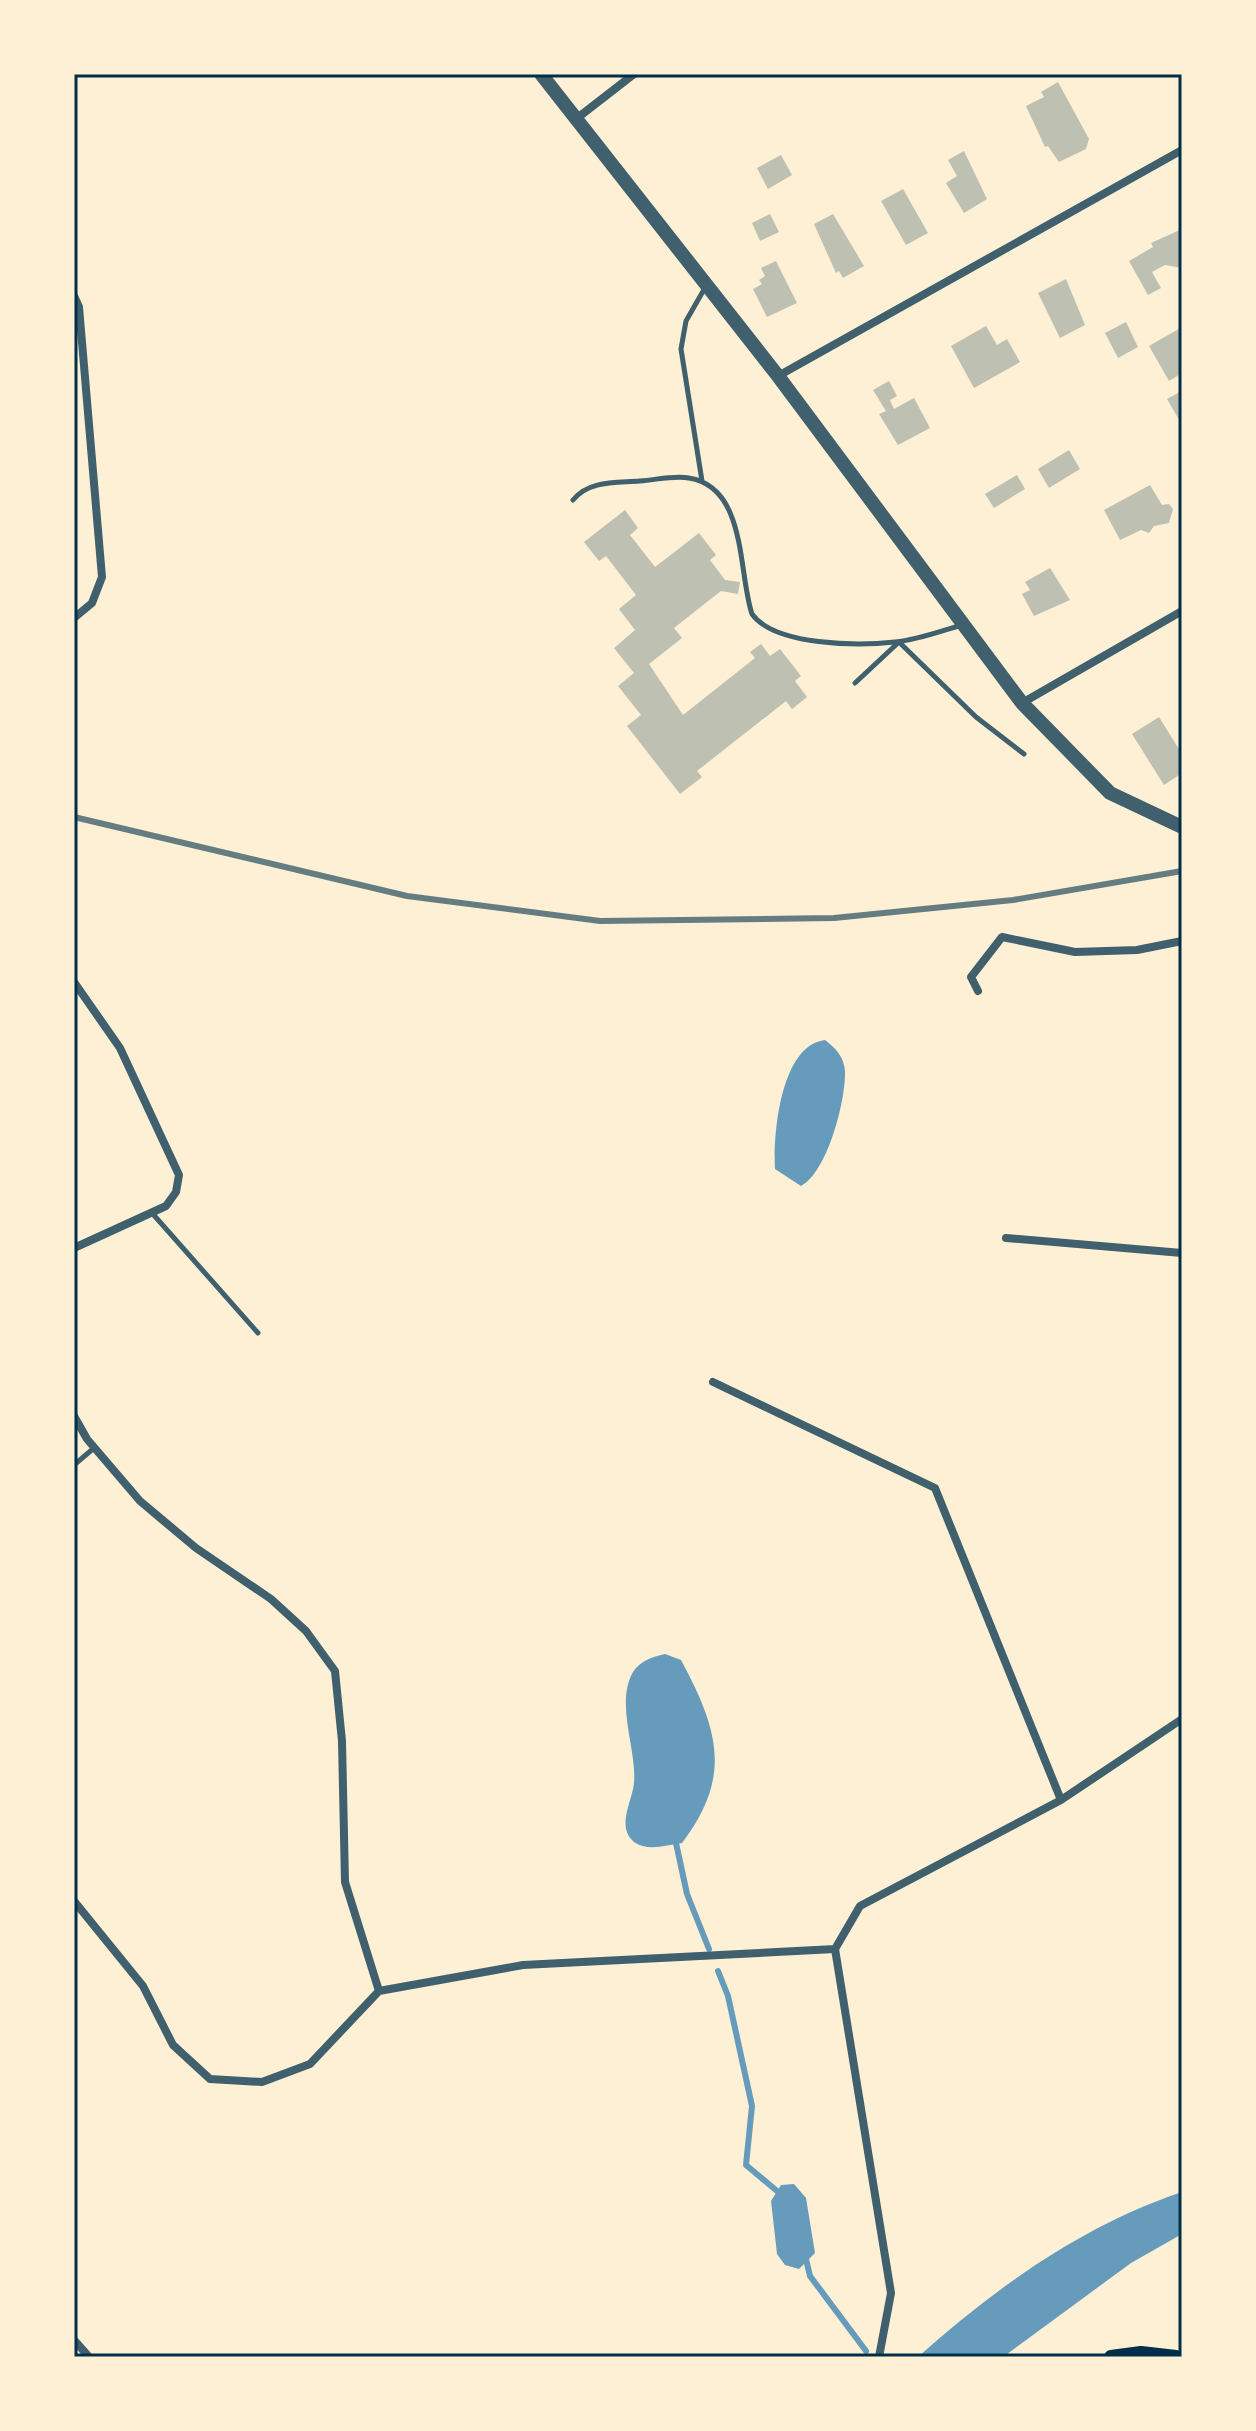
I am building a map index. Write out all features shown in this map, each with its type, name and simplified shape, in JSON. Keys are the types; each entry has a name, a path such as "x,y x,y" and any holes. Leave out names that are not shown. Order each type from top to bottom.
{"main road":[{"path":"1111,2357 1141,2353 1176,2357"}],"street":[{"path":"541,74 778,376 1022,703 1110,793 1182,827"},
{"path":"575,120 634,74"},
{"path":"778,376 1182,150"},
{"path":"74,296 79,307 102,577 92,603 74,618"},
{"path":"1022,703 1182,611"},
{"path":"978,991 971,977 1002,937 1075,952 1137,950 1182,941"},
{"path":"74,982 120,1048 179,1175 176,1192 166,1206 74,1248"},
{"path":"1006,1238 1182,1253"},
{"path":"713,1382 935,1488 1061,1800"},
{"path":"74,1416 94,1447 140,1501 196,1548 271,1599 306,1631 335,1671 342,1741 345,1882 379,1991"},
{"path":"879,2357 891,2293 835,1949 860,1906 1061,1800 1182,1719"},
{"path":"74,1901 143,1986 173,2045 210,2079 262,2082 310,2064 379,1991 523,1965 835,1949"},
{"path":"74,2340 89,2357"}],"lane":[{"path":"702,481 681,349 686,321 707,286"},
{"path":"573,500 580,492 597,484 687,477 702,481 722,500 733,521 743,560 747,600 758,623 813,640 899,642 963,625"},
{"path":"855,683 899,642"},
{"path":"899,642 976,717 1024,754"},
{"path":"151,1212 258,1333"},
{"path":"74,1465 94,1447"}],"water":[{"path":"825,1040 843,1061 842,1100 827,1152 810,1179 801,1186 775,1169 778,1114 789,1074 798,1057 810,1046"},
{"path":"665,1654 681,1660 704,1708 711,1731 714,1774 709,1796 682,1843 651,1847 634,1842 626,1829 634,1770 626,1698 628,1684 636,1668 647,1660"},
{"path":"794,2184 806,2198 815,2253 799,2269 785,2265 777,2254 771,2201 781,2185"},
{"path":"1182,2192 1182,2234 1131,2263 1003,2357 918,2357 1009,2283 1042,2261 1110,2222"}],"building":[{"path":"1058,82 1089,139 1086,149 1059,162 1048,146 1045,147 1026,106 1044,97 1041,92"},
{"path":"964,151 987,199 964,213 946,183 957,176 948,160"},
{"path":"781,155 792,175 768,189 757,168"},
{"path":"903,189 928,233 906,245 881,201"},
{"path":"770,214 779,232 760,241 752,223"},
{"path":"833,214 864,266 843,278 839,271 836,273 814,224"},
{"path":"1182,229 1182,268 1165,265 1152,272 1161,288 1148,295 1129,261 1153,247 1151,243"},
{"path":"776,261 797,303 767,317 753,289 762,284 759,280 765,276 761,268"},
{"path":"1066,279 1085,325 1060,338 1038,293"},
{"path":"1126,322 1138,347 1118,358 1105,333"},
{"path":"986,326 997,345 1007,339 1020,362 974,388 951,346"},
{"path":"1182,327 1182,373 1169,381 1149,346"},
{"path":"889,381 897,396 890,400 894,409 914,398 930,428 898,445 879,414 886,411 873,390"},
{"path":"1182,391 1182,425 1167,399"},
{"path":"1069,450 1080,469 1049,488 1038,469"},
{"path":"1017,475 1025,489 994,508 985,494"},
{"path":"1150,485 1162,505 1169,504 1173,509 1169,523 1154,526 1149,533 1141,530 1120,540 1104,510"},
{"path":"625,510 638,528 630,535 655,567 699,533 716,555 710,560 725,580 740,582 738,594 721,591 674,628 682,638 649,664 683,715 755,658 750,652 761,644 770,656 780,649 801,676 795,681 807,697 792,709 786,701 697,771 702,777 680,794 627,726 641,715 618,686 634,673 614,648 635,630 619,609 636,595 606,556 599,561 584,542"},
{"path":"1050,568 1070,600 1034,616 1022,594 1030,590 1025,582"},
{"path":"1159,717 1182,754 1182,773 1164,785 1132,734"}],"waterway":[{"path":"676,1843 687,1894 709,1949"},
{"path":"718,1971 728,1996 752,2106 746,2165 783,2196"},
{"path":"805,2255 810,2276 866,2351"}],"railway":[{"path":"74,817 407,896 600,921 834,918 1013,900 1182,871"}]}
